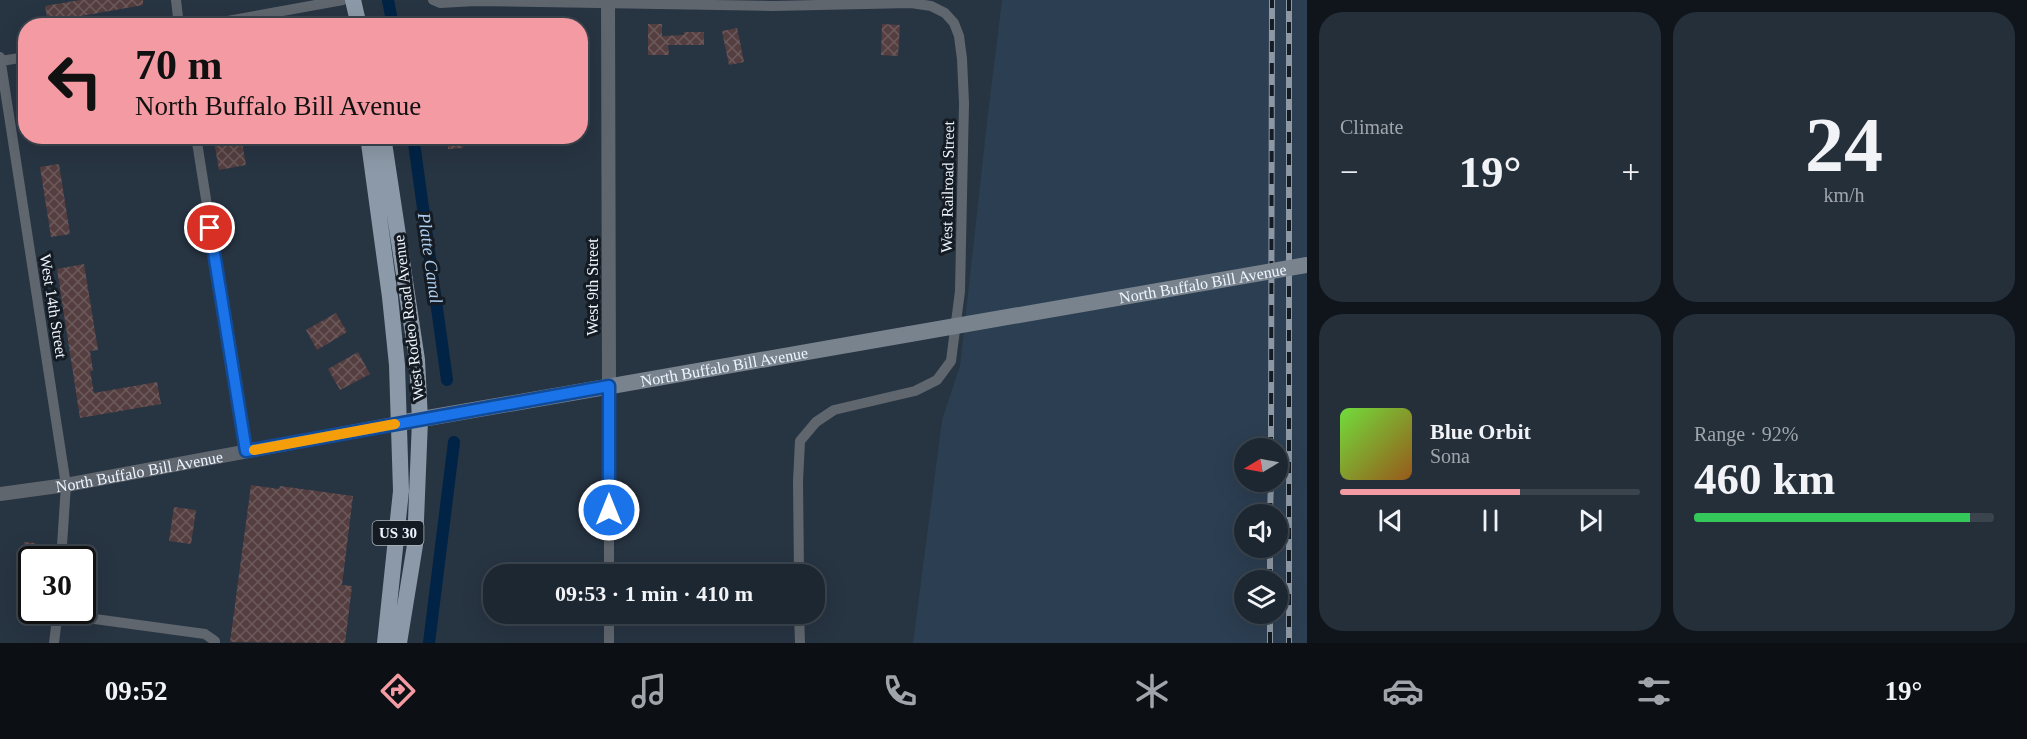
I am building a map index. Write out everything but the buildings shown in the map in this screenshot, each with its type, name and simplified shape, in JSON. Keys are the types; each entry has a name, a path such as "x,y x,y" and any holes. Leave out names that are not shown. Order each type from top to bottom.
{"main road":[{"path":"353,0 356,18"},
{"name":"West Rodeo Road Avenue","path":"369,144 390,297 397,365 399,423 401,491 385,643"},
{"name":"West Rodeo Road Avenue","path":"384,144 417,360 420,420 415,545 399,643"},
{"name":"North Buffalo Bill Avenue","path":"399,423 1307,265"}],"street":[{"path":"176,0 178,18"},
{"path":"244,18 343,0"},
{"path":"433,0 440,3 609,2"},
{"name":"West Railroad Street","path":"609,2 772,6 911,3 931,6 945,13 959,36 964,103 960,291 951,361 937,380 915,391 834,410 816,423 800,441 799,564"},
{"name":"West 9th Street","path":"609,2 609,564"},
{"path":"0,59 18,58"},
{"name":"West 14th Street","path":"0,59 66,485 62,546"},
{"path":"197,144 246,451"},
{"name":"North Buffalo Bill Avenue","path":"0,494 66,485 399,423"},
{"path":"96,618 205,634 215,642"},
{"path":"54,643 56,624"},
{"path":"609,624 609,643"},
{"path":"800,624 800,643"}],"shaded area":[{"path":"1002,0 1307,0 1307,643 913,643 942,420 960,366"}],"waterway":[{"name":"Platte Canal","path":"388,0 391,18"},
{"name":"Platte Canal","path":"414,144 447,380"},
{"name":"Platte Canal","path":"429,643 454,442"}],"railway":[{"path":"1271,438 1272,0"},
{"path":"1289,0 1289,643"},
{"path":"1270,504 1271,492"},
{"path":"1270,558 1270,570"},
{"path":"1270,624 1270,643"}],"slow traffic":[{"path":"254,450 395,424"}],"route":[{"path":"210,228 246,451 609,386 609,510"}]}
